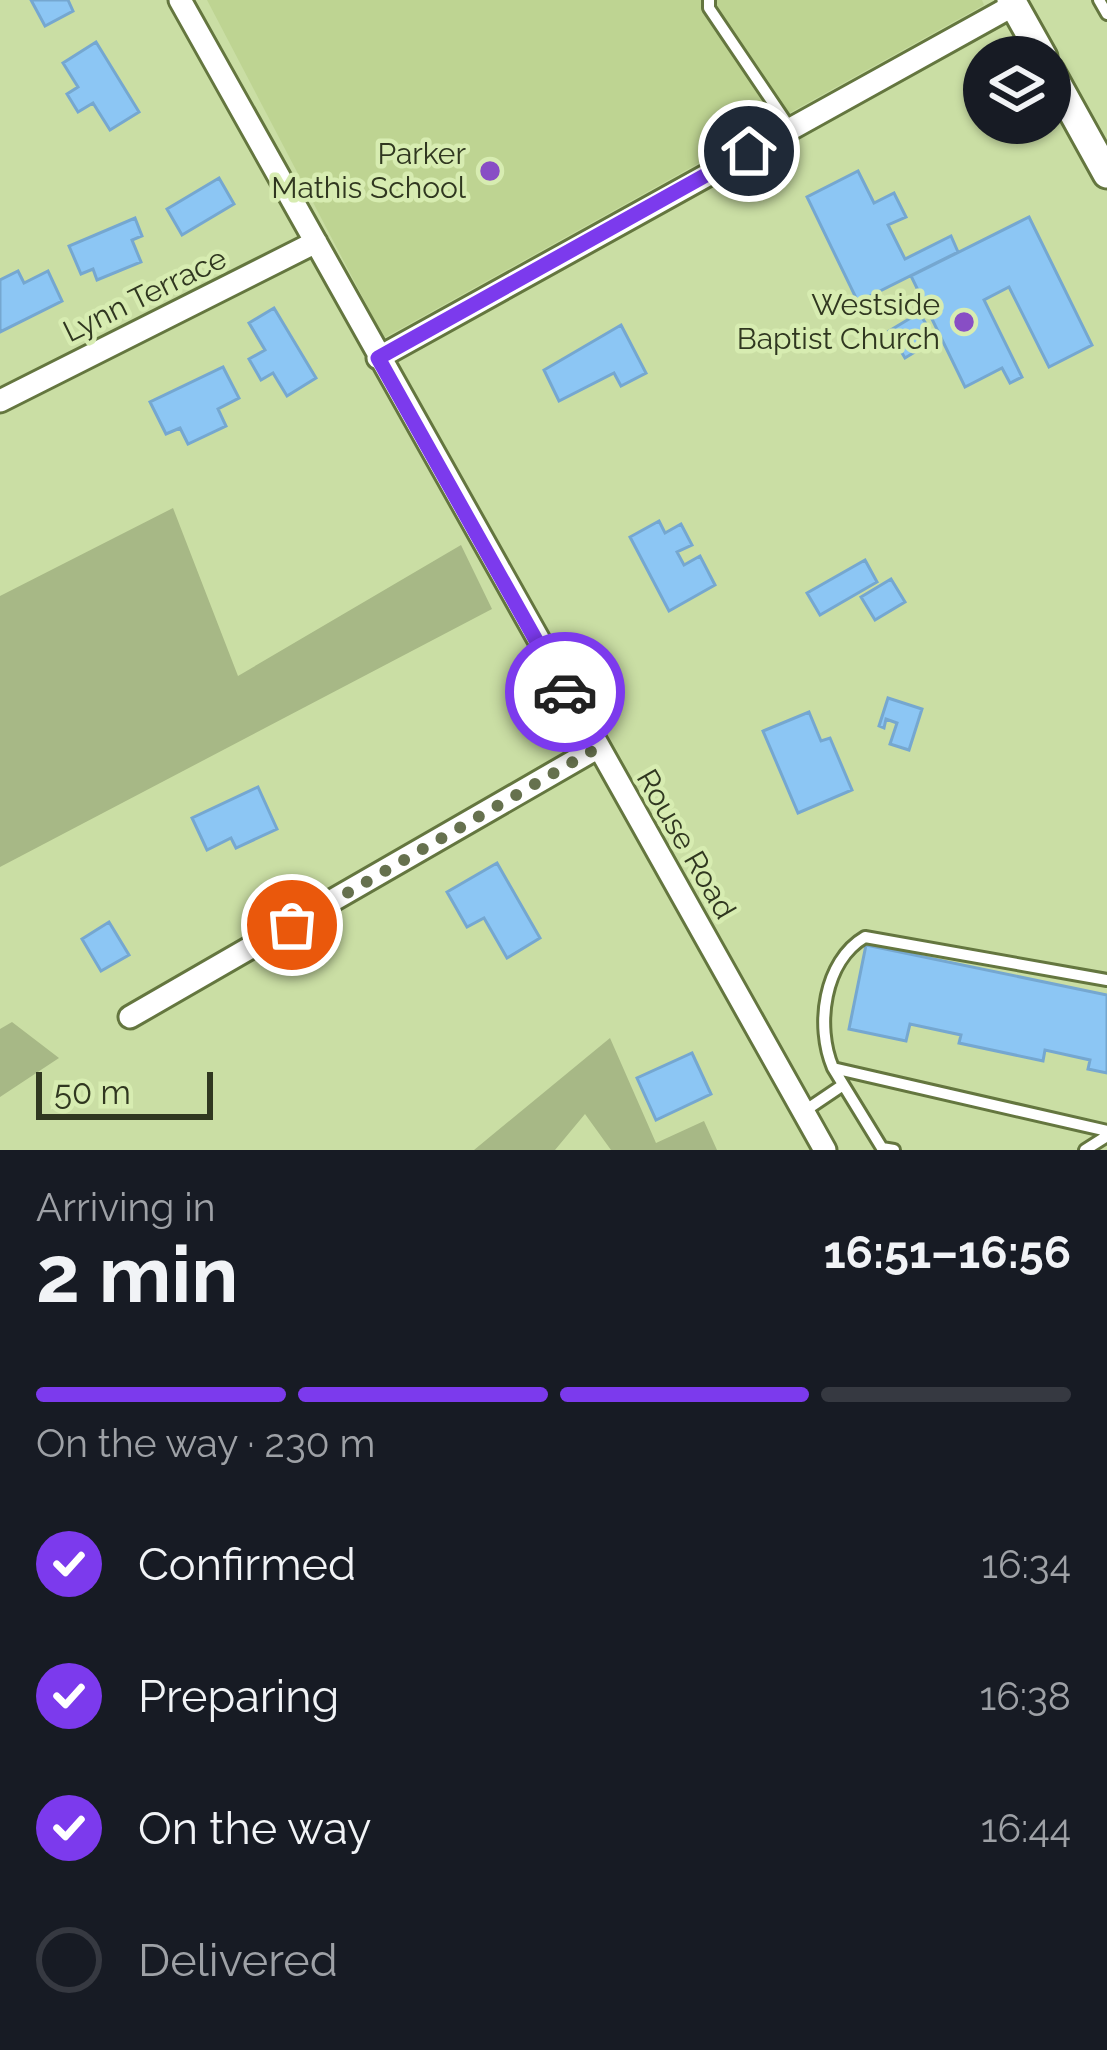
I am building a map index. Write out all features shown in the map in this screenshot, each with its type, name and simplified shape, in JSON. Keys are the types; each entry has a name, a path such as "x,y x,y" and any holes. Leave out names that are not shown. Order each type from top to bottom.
{"main road":[{"path":"1012,3 1030,36"},
{"path":"1071,108 1107,174"}],"street":[{"name":"Rouse Road","path":"180,0 825,1150"},
{"path":"378,358 1012,3"},
{"name":"Lynn Terrace","path":"0,401 316,242"},
{"path":"130,1017 597,748"}],"lane":[{"path":"709,0 709,8 790,128"},
{"path":"1099,0 1107,14"},
{"path":"894,1150 882,1148 843,1085 823,1031 840,959 865,937 1107,980"},
{"path":"833,1067 1107,1133"},
{"path":"803,1112 843,1085"},
{"path":"1085,1150 1107,1133"}],"shaded area":[{"name":"Parker Mathis School","path":"207,0 982,0 984,5 384,338"},
{"path":"173,508 238,676 461,545 492,609 0,867 0,596"},
{"path":"12,1022 59,1058 0,1097 0,1029"},
{"path":"610,1038 656,1143 704,1121 717,1150 611,1150 585,1114 555,1150 474,1150"}],"building":[{"path":"31,0 68,0 73,11 45,26"},
{"path":"96,42 139,112 110,130 93,103 78,112 67,94 78,87 63,63"},
{"path":"858,171 874,203 894,193 906,217 888,225 905,259 951,236 958,252 858,302 807,197"},
{"path":"219,178 234,204 182,235 167,209"},
{"name":"Westside Baptist Church","path":"1029,217 1092,345 1049,367 1009,287 984,300 1022,377 1010,383 1002,368 965,387 911,276"},
{"path":"135,218 142,236 132,240 141,262 97,280 93,269 81,274 69,246"},
{"path":"18,271 24,283 48,271 62,301 0,332 0,280"},
{"path":"274,308 316,378 287,396 273,373 261,380 249,359 265,350 249,323"},
{"path":"919,313 936,339 905,358 889,331"},
{"path":"621,325 646,373 621,386 614,373 559,401 544,370"},
{"path":"223,367 239,398 218,409 226,426 188,444 180,428 166,434 150,402"},
{"path":"659,521 665,533 681,524 692,545 677,552 684,565 700,556 715,585 669,611 630,537"},
{"path":"865,560 877,582 820,615 807,593"},
{"path":"891,579 905,602 875,620 861,597"},
{"path":"888,698 922,709 909,750 890,744 897,723 886,719 884,728 879,726"},
{"path":"809,712 821,741 830,738 852,790 798,813 763,731"},
{"path":"258,787 277,829 236,848 231,838 207,850 192,818"},
{"path":"497,863 540,938 507,958 484,918 467,927 447,892"},
{"path":"109,922 129,955 101,971 82,939"},
{"path":"866,945 1107,995 1107,1073 1088,1069 1090,1060 1045,1050 1043,1061 959,1043 961,1035 910,1024 906,1041 849,1029"},
{"path":"692,1053 711,1094 656,1120 637,1078"}],"way so far":[{"path":"292,925 597,748 565,692"}],"place":[{"name":"Parker Mathis School","path":"490,171"},
{"name":"Westside Baptist Church","path":"964,322"}],"route":[{"path":"565,692 378,358 749,151"}]}
